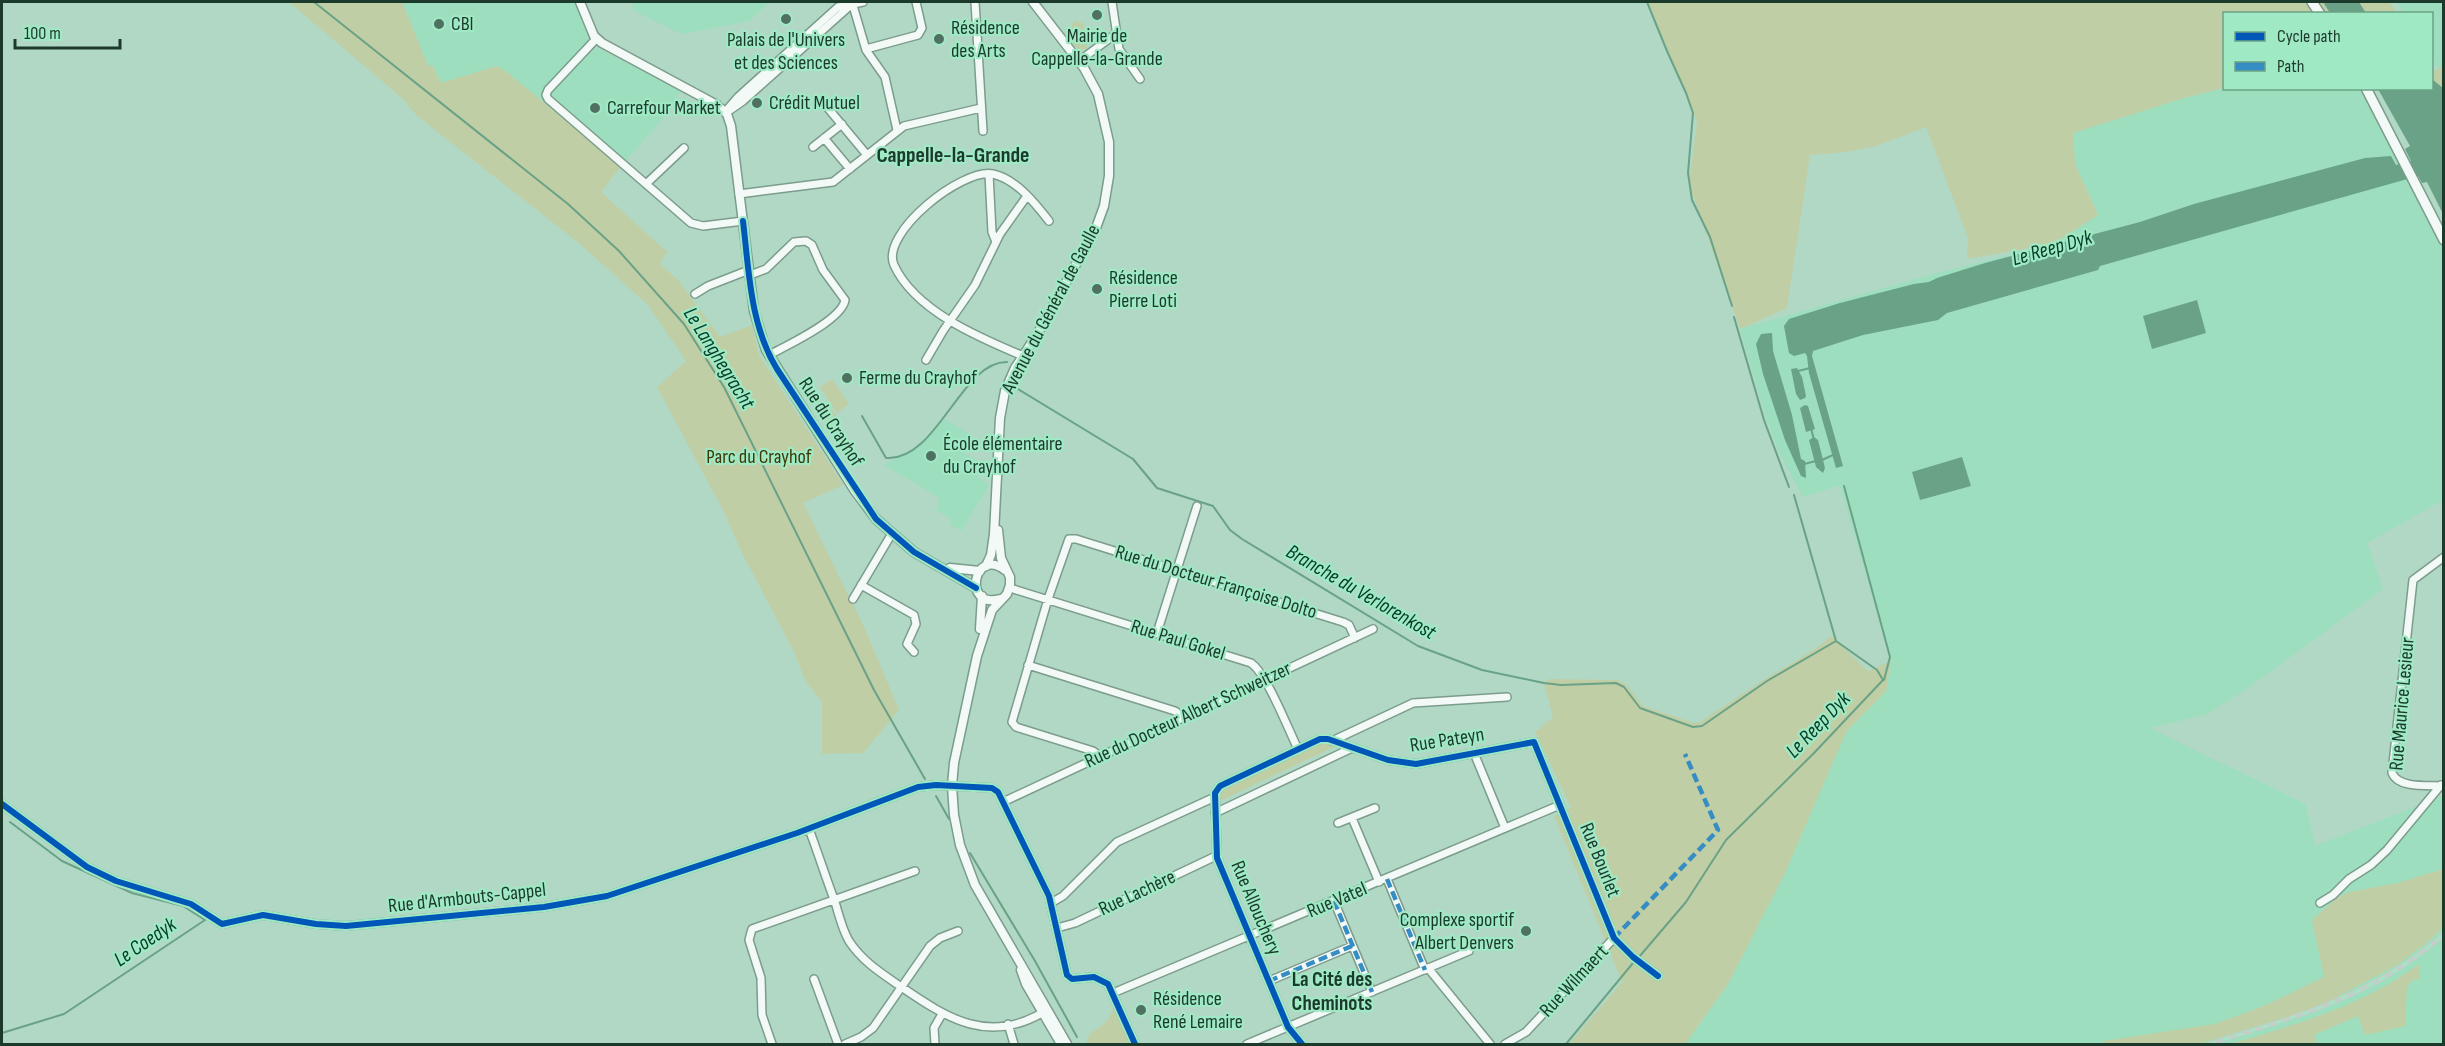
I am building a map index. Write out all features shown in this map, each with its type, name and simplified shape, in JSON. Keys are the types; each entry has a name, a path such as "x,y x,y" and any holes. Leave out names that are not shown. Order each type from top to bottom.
{"main road":[{"path":"2368,90 2444,240"}],"street":[{"path":"580,2 596,39 708,100 725,112 738,97 839,6 863,2"},
{"path":"866,48 918,35 922,28 916,2"},
{"path":"975,2 983,131"},
{"name":"Avenue du Général de Gaulle","path":"983,569 992,552 1001,407 1008,383 1094,234 1107,194 1110,158 1108,130 1098,94 1079,61 1033,2"},
{"path":"1112,2 1120,51 1140,79"},
{"path":"853,3 866,48 885,77 897,130"},
{"path":"1079,61 1117,33"},
{"path":"596,39 548,90 546,97 695,225 743,221"},
{"path":"822,101 867,155"},
{"path":"739,194 831,183 897,130 910,124 981,108"},
{"name":"Rue du Crayhof","path":"725,112 731,126 756,322 769,355 860,498 891,535 914,552 976,588"},
{"path":"813,147 842,124"},
{"path":"824,138 850,169"},
{"path":"646,184 684,148"},
{"path":"1023,356 977,337 950,321 908,285 894,265 893,250 913,220 936,198 968,178 989,174 1005,179 1027,196 1049,220"},
{"path":"989,174 992,231 996,242"},
{"path":"926,360 978,280 996,242 1027,196"},
{"path":"695,294 708,286 766,270 794,242 806,241 814,247 823,270 845,300 841,309 814,330 769,355"},
{"name":"Avenue du Général de Gaulle","path":"997,496 999,548 1006,570"},
{"path":"1157,633 1197,506"},
{"path":"853,599 891,535"},
{"name":"Rue du Docteur Françoise Dolto","path":"1048,599 1069,538 1343,622 1349,625 1355,638"},
{"name":"Rue Maurice Lesieur","path":"2442,785 2401,783 2392,773 2412,581 2414,577 2444,557"},
{"name":"Rue du Crayhof","path":"935,564 955,570 983,569"},
{"path":"977,656 982,612 981,596 976,588 975,580 983,569 997,565 1006,570 1010,577 1010,588 990,614 977,656 955,754 952,786 955,822 964,858 982,898 1061,1044"},
{"path":"861,585 914,615 916,626 907,644 914,652"},
{"name":"Rue Paul Gokel","path":"1010,588 1248,661 1257,667 1264,679 1298,749"},
{"path":"981,596 989,600 1000,599"},
{"path":"1048,599 1012,717 1013,724 1018,728 1093,751 1100,756"},
{"name":"Rue du Docteur Albert Schweitzer","path":"1003,802 1373,629"},
{"path":"1028,665 1175,711 1183,717"},
{"path":"1051,903 1065,895 1117,842 1215,797 1216,790 1220,786 1320,739 1332,741 1413,703 1507,697"},
{"name":"Rue Pateyn","path":"1332,741 1388,760 1416,764 1534,742"},
{"name":"Rue Bourlet","path":"1534,742 1614,938 1633,957 1658,976"},
{"path":"1215,813 1352,748"},
{"path":"1474,753 1504,828"},
{"path":"2320,903 2387,850 2442,785"},
{"name":"Rue d'Armbouts-Cappel","path":"2,804 87,867 116,880 191,904 225,925 263,915 322,925 372,925 570,903 616,893 809,829 918,787 992,788 998,792 1003,802"},
{"name":"Rue Allouchery","path":"1215,797 1216,856 1288,1027 1302,1044"},
{"path":"1003,802 1051,903 1068,977 1072,979 1097,977 1107,982 1135,1044"},
{"name":"Rue Vatel","path":"1113,993 1560,805"},
{"path":"1338,823 1375,808"},
{"path":"1352,818 1379,882"},
{"path":"809,829 846,936 868,963 942,1014 972,1025 1008,1024 1028,1020 1045,1011"},
{"name":"Rue Lachère","path":"1057,928 1072,924 1216,856"},
{"path":"772,1044 763,1019 762,982 749,934 757,926 915,871"},
{"path":"1387,879 1427,969 1490,1044"},
{"path":"1334,901 1372,992"},
{"path":"845,1044 865,1035 873,1028 932,944 958,931"},
{"name":"Rue Wilmaert","path":"1505,1044 1526,1032 1614,938"},
{"path":"1269,981 1352,946"},
{"path":"1247,1044 1469,951"},
{"path":"814,979 838,1044"},
{"path":"1045,1011 1067,1044"},
{"path":"935,1044 934,1028 942,1014"},
{"path":"1008,1024 1014,1044"}],"shaded area":[{"path":"402,2 576,2 588,37 596,47 680,90 672,108 621,166 497,66 441,83 433,65 428,66"},
{"path":"632,2 770,2 749,21 681,34 634,11"},
{"path":"2397,2 2443,2 2443,66 2439,69 2433,60 2433,12 2403,12"},
{"path":"2223,88 2361,90 2443,251 2443,500 2367,543 2383,589 2245,690 2207,714 2150,728 2305,804 2315,846 2443,796 2443,1044 1685,1044 1728,984 1785,873 1846,732 1886,691 1891,661 1840,485 1803,497 1779,452 1766,417 1740,329 1930,275 2053,244 2098,214 2075,164 2073,133 2184,98"},
{"path":"944,419 971,435 961,451 979,462 977,477 989,485 961,531 950,524 952,519 936,510 941,503 938,501 940,498 884,465 921,445"}],"green space":[{"name":"Parc du Crayhof","path":"289,2 402,2 428,66 432,65 441,83 497,66 504,70 621,166 601,192 667,252 660,264 678,280 720,337 752,325 759,355 843,485 803,503 865,629 899,710 863,753 822,754 822,702 805,680 795,654 741,551 724,512 657,387 686,361 648,305 580,244 416,115 403,99"},
{"path":"1648,2 2323,2 2329,12 2223,12 2223,88 2184,98 2073,133 2075,164 2098,215 2053,244 1967,259 1968,238 1926,127 1876,146 1846,152 1810,155 1787,308 1740,329 1689,184 1697,121"},
{"path":"2359,2 2389,2 2396,12 2365,12"},
{"path":"1074,21 1083,23 1087,49 1083,49 1082,52 1063,32 1069,31"},
{"path":"2443,66 2443,88 2433,80 2433,72"},
{"path":"832,379 849,404 837,413 820,387"},
{"path":"818,397 828,411 832,409 837,416 826,423 821,415 824,413 815,399"},
{"path":"1831,636 1868,671 1891,661 1886,691 1846,732 1785,873 1728,984 1685,1044 1569,1044 1622,982 1554,816 1571,807 1535,732 1553,717 1544,683 1549,679 1617,680 1625,683 1643,706 1694,723 1700,722 1817,648"},
{"path":"1323,743 1336,746 1220,801 1219,792"},
{"path":"2443,869 2443,927 2429,941 2397,965 2328,1002 2199,1044 2104,1044 2104,1041 2215,1024 2266,1005 2324,977 2312,920 2338,897 2349,892 2398,883"},
{"path":"2419,964 2420,979 2413,980 2407,986 2405,1026 2365,1035 2358,1016 2314,1035 2317,1044 2230,1044 2329,1012 2398,979"},
{"path":"1113,1007 1131,1044 1086,1044 1091,1033 1107,1021"}],"water":[{"path":"2323,2 2359,2 2365,12 2329,12"},
{"path":"2433,80 2443,88 2443,214 2427,182 2422,183 2418,176 2100,266 2098,270 1947,313 1938,320 1863,335 1813,351 1812,356 1843,466 1836,468 1809,373 1807,356 1805,353 1794,356 1789,353 1784,326 1789,319 1840,303 1929,282 1985,263 2365,158 2391,156 2396,165 2411,161 2405,149 2410,146 2379,90 2433,90"},
{"path":"2197,300 2206,333 2152,349 2143,316"},
{"path":"1772,333 1773,351 1792,415 1801,459 1805,461 1806,478 1801,476 1785,440 1763,374 1756,344 1761,334"},
{"path":"1797,368 1802,377 1806,396 1800,400 1796,394 1791,369"},
{"path":"1808,406 1815,429 1806,432 1800,408"},
{"path":"1814,437 1818,440 1825,468 1823,473 1816,467 1809,440"},
{"path":"1962,457 1971,486 1920,500 1912,472"}],"waterway":[{"name":"Le Langhegracht","path":"314,2 568,204 619,251 684,324 724,387 874,690 925,779"},
{"name":"Le Reep Dyk","path":"1647,2 1693,113 1688,173 1692,200 1710,237 1732,306"},
{"name":"Le Reep Dyk","path":"1734,317 1764,420 1789,487"},
{"name":"Branche du Verlorenkost","path":"862,416 886,458 904,455 920,445 935,429 976,377 991,366 1007,362"},
{"name":"Branche du Verlorenkost","path":"1023,368 1013,386 1133,459 1157,488 1213,506 1230,530 1242,539 1418,646 1482,670 1561,685 1616,683 1624,687 1640,708 1693,727 1702,726 1767,681 1836,641"},
{"path":"1798,371 1810,368"},
{"path":"1811,428 1814,440"},
{"path":"1822,460 1833,455"},
{"path":"1804,464 1816,461"},
{"name":"Le Reep Dyk","path":"1844,486 1890,657 1884,680"},
{"name":"Le Reep Dyk","path":"1639,957 1686,902 1726,840 1814,753 1883,680 1877,670 1836,641 1794,495"},
{"name":"Le Langhegracht","path":"936,796 949,819"},
{"name":"Le Coedyk","path":"2,1033 64,1014 205,920 183,906 132,893 62,861 10,822"},
{"name":"Le Langhegracht","path":"970,853 1035,961 1077,1037"},
{"name":"Le Reep Dyk","path":"1566,1044 1633,963"}],"railway":[{"path":"2209,1044 2303,1014 2362,989 2390,974 2444,934"}],"marked path":[{"path":"1614,938 1718,830 1685,754"},
{"path":"1387,879 1425,970"},
{"path":"1334,901 1372,992"},
{"path":"1269,981 1352,946"}],"cycle path":[{"path":"743,221 756,316 768,352 777,369 876,519 914,552 976,588"},
{"path":"1302,1044 1288,1027 1217,858 1215,793 1220,786 1320,739 1328,739 1388,760 1416,764 1534,742 1614,938 1633,957 1658,976"},
{"path":"2,804 87,867 116,881 191,904 222,924 263,915 316,924 346,926 544,907 607,896 797,833 918,787 936,785 992,788 998,792 1049,896 1067,975 1072,979 1094,977 1108,984 1135,1044"}],"place":[{"name":"Mairie de Cappelle-la-Grande","path":"1097,15"},
{"name":"Palais de l'Univers et des Sciences","path":"786,19"},
{"name":"CBI","path":"439,24"},
{"name":"Résidence des Arts","path":"939,39"},
{"name":"Crédit Mutuel","path":"757,103"},
{"name":"Carrefour Market","path":"595,108"},
{"name":"Résidence Pierre Loti","path":"1097,289"},
{"name":"Ferme du Crayhof","path":"847,378"},
{"name":"École élémentaire du Crayhof","path":"931,456"},
{"name":"Complexe sportif Albert Denvers","path":"1526,931"},
{"name":"Résidence René Lemaire","path":"1141,1010"}],"district":[{"name":"Cappelle-la-Grande","path":"953,155"},
{"name":"La Cité des Cheminots","path":"1332,991"}]}
